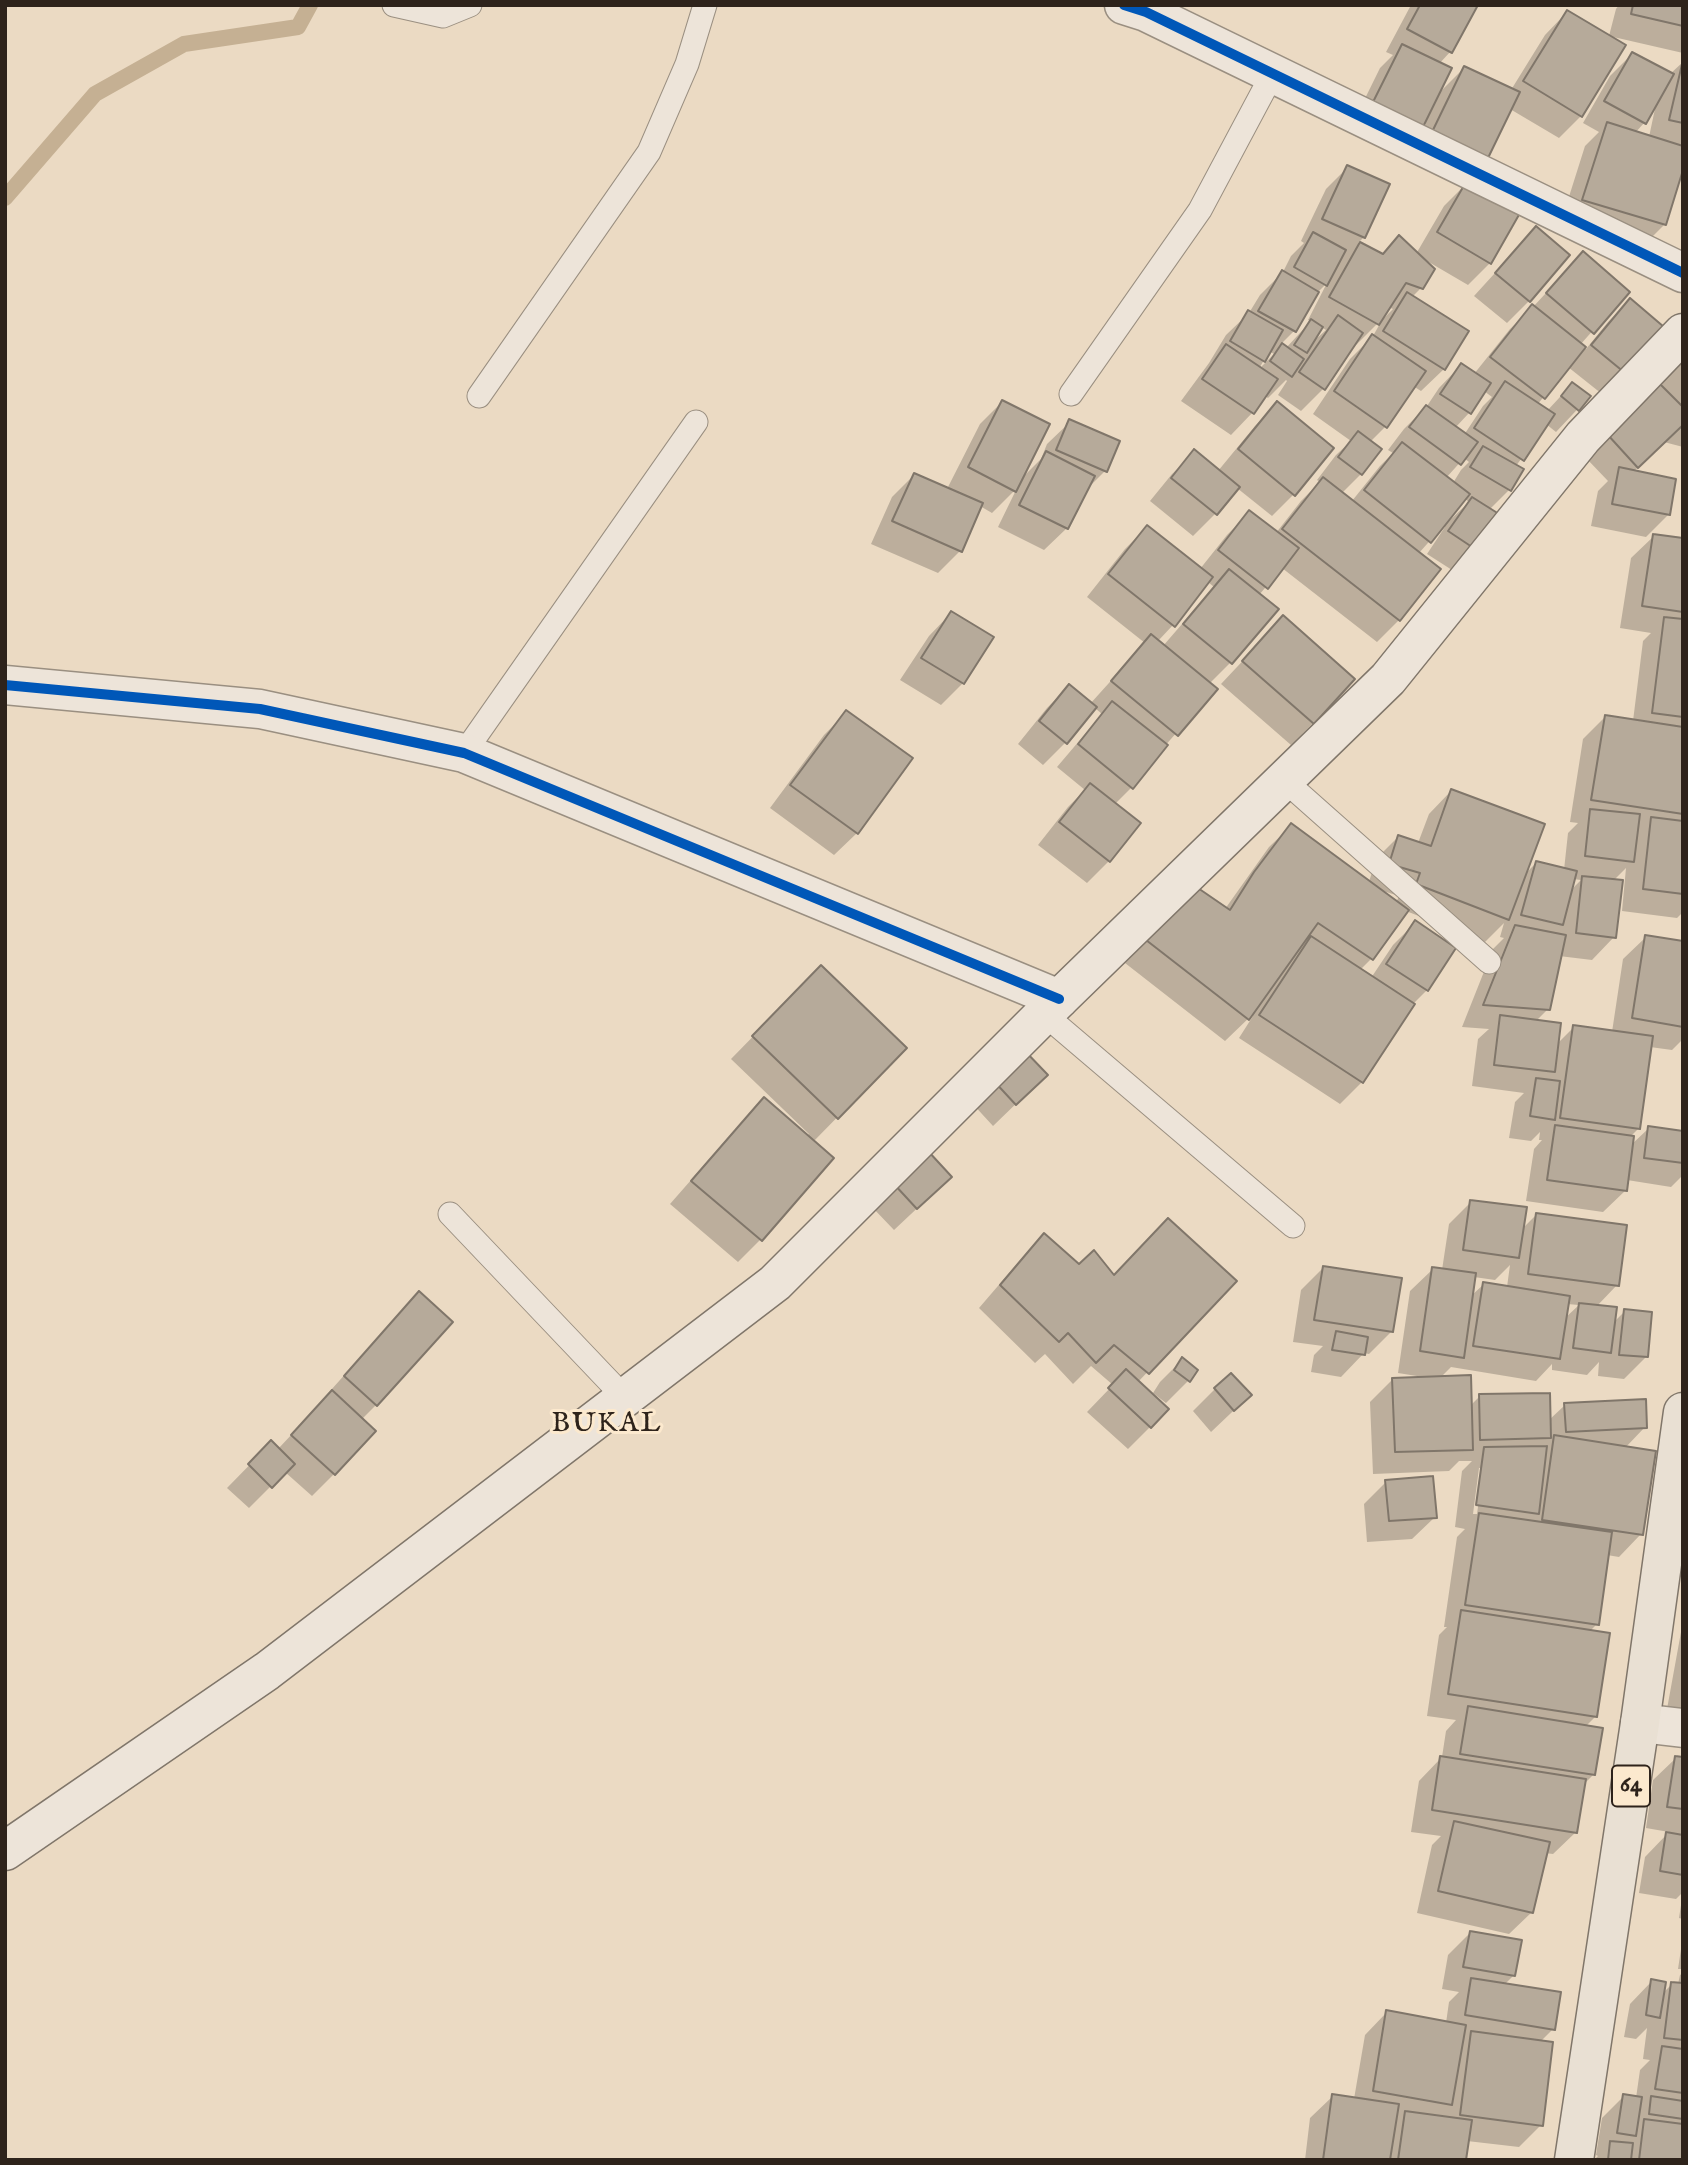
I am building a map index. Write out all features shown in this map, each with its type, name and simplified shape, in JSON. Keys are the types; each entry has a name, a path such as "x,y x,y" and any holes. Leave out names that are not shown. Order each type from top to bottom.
{"main road":[{"path":"1139,8 1683,273"},
{"path":"5,1851 267,1671 775,1283 1052,1007 1388,679 1583,437 1683,333"},
{"path":"5,685 260,709 464,753 1052,1007"},
{"name":"64","path":"1574,2160 1640,1723 1683,1412"},
{"path":"1640,1723 1683,1728"}],"lane":[{"path":"394,5 443,16 470,5"},
{"path":"479,396 649,152 687,64 705,5"},
{"path":"1071,394 1200,210 1273,74"},
{"path":"464,753 696,422"},
{"path":"1284,780 1489,962"},
{"path":"1052,1007 1293,1226"},
{"path":"450,1214 625,1398"}],"building":[{"path":"1420,5 1478,5 1452,53 1407,29"},
{"path":"1633,5 1683,5 1683,26 1631,14"},
{"path":"1567,10 1626,45 1582,117 1523,81"},
{"path":"1402,44 1452,68 1422,129 1372,104"},
{"path":"1632,52 1674,74 1646,124 1604,101"},
{"path":"1683,60 1683,123 1669,120"},
{"path":"1464,66 1520,92 1488,158 1432,132"},
{"path":"1607,122 1683,146 1683,170 1666,225 1582,200"},
{"path":"1347,165 1390,184 1365,238 1322,219"},
{"path":"1466,182 1520,213 1491,264 1437,232"},
{"path":"1536,226 1570,255 1530,302 1495,273"},
{"path":"1313,232 1346,250 1327,286 1294,267"},
{"path":"1399,235 1435,269 1423,289 1406,283 1379,325 1329,297 1360,242 1383,254"},
{"path":"1583,251 1630,292 1594,334 1546,293"},
{"path":"1282,270 1319,292 1296,332 1258,311"},
{"path":"1407,292 1469,331 1445,370 1383,331"},
{"path":"1630,298 1664,327 1625,373 1591,345"},
{"path":"1532,304 1586,347 1545,399 1490,357"},
{"path":"1248,310 1283,330 1265,362 1230,341"},
{"path":"1338,315 1363,333 1325,390 1299,372"},
{"path":"1311,319 1323,327 1307,353 1294,345"},
{"path":"1372,334 1426,371 1387,428 1334,391"},
{"path":"1282,343 1304,359 1292,377 1270,361"},
{"path":"1226,344 1278,379 1254,414 1202,379"},
{"path":"1461,363 1491,383 1471,414 1440,394"},
{"path":"1505,381 1555,414 1524,461 1474,428"},
{"path":"1572,382 1591,396 1579,411 1561,396"},
{"path":"1660,384 1683,407 1683,425 1638,468 1607,434"},
{"path":"1002,400 1050,424 1016,492 968,467"},
{"path":"1277,401 1334,448 1295,496 1238,449"},
{"path":"1426,405 1478,442 1461,465 1409,427"},
{"path":"1069,419 1120,441 1107,472 1056,450"},
{"path":"1358,431 1382,449 1362,475 1338,457"},
{"path":"1402,442 1470,494 1431,543 1364,490"},
{"path":"1483,446 1524,469 1511,491 1470,467"},
{"path":"1194,449 1240,487 1217,515 1171,478"},
{"path":"1046,451 1095,476 1068,529 1019,505"},
{"path":"1619,467 1676,479 1670,515 1612,504"},
{"path":"914,473 983,503 962,552 892,521"},
{"path":"1323,477 1441,569 1400,621 1282,529"},
{"path":"1472,497 1499,514 1475,549 1448,531"},
{"path":"1249,510 1299,548 1268,589 1218,550"},
{"path":"1147,525 1213,577 1175,627 1108,574"},
{"path":"1653,534 1683,538 1683,612 1642,606"},
{"path":"1229,569 1279,609 1232,664 1183,624"},
{"path":"951,611 994,637 964,684 921,658"},
{"path":"1283,615 1355,679 1314,724 1242,661"},
{"path":"1664,617 1683,619 1683,717 1652,713"},
{"path":"1151,634 1218,689 1178,736 1111,681"},
{"path":"1069,684 1097,707 1067,744 1039,721"},
{"path":"1112,701 1168,745 1133,789 1078,744"},
{"path":"846,710 913,758 858,834 790,785"},
{"path":"1605,715 1683,727 1683,814 1591,800"},
{"path":"1090,783 1141,823 1110,862 1059,822"},
{"path":"1451,789 1545,824 1509,920 1416,884 1420,873 1389,864 1398,835 1431,846"},
{"path":"1590,809 1640,814 1634,862 1585,856"},
{"path":"1651,817 1683,821 1683,894 1643,889"},
{"path":"1291,823 1409,910 1373,960 1318,923 1249,1020 1146,940 1195,886 1230,910 1254,872"},
{"path":"1536,861 1577,871 1563,925 1521,915"},
{"path":"1582,876 1623,880 1616,938 1576,933"},
{"path":"1415,920 1456,948 1428,991 1386,964"},
{"path":"1515,925 1566,935 1550,1010 1483,1005"},
{"path":"1645,935 1683,941 1683,1027 1632,1018"},
{"path":"1311,936 1415,1004 1363,1083 1259,1015"},
{"path":"821,965 907,1048 838,1119 752,1036"},
{"path":"1500,1015 1561,1023 1555,1072 1494,1065"},
{"path":"1573,1025 1653,1036 1640,1129 1560,1118"},
{"path":"1023,1049 1048,1075 1016,1105 992,1079"},
{"path":"1536,1078 1560,1081 1555,1120 1530,1116"},
{"path":"764,1097 834,1158 762,1241 691,1181"},
{"path":"1555,1125 1634,1136 1627,1191 1547,1180"},
{"path":"1648,1126 1683,1131 1683,1163 1644,1158"},
{"path":"928,1151 952,1177 917,1209 893,1183"},
{"path":"1470,1200 1527,1207 1519,1258 1463,1250"},
{"path":"1536,1213 1627,1225 1619,1286 1528,1274"},
{"path":"1168,1218 1237,1281 1149,1374 1114,1345 1096,1363 1068,1333 1059,1342 1000,1285 1044,1233 1079,1264 1094,1250 1114,1275"},
{"path":"1323,1266 1402,1278 1393,1332 1314,1320"},
{"path":"1432,1267 1476,1273 1464,1358 1420,1351"},
{"path":"1483,1282 1570,1296 1560,1359 1473,1346"},
{"path":"419,1291 453,1322 377,1406 344,1376"},
{"path":"1579,1303 1617,1307 1611,1353 1573,1348"},
{"path":"1624,1309 1652,1312 1648,1357 1619,1355"},
{"path":"1336,1331 1368,1337 1365,1355 1332,1350"},
{"path":"1182,1357 1198,1370 1190,1382 1174,1370"},
{"path":"1126,1369 1169,1409 1151,1428 1108,1388"},
{"path":"1231,1373 1252,1395 1234,1411 1214,1388"},
{"path":"1471,1375 1473,1450 1395,1452 1392,1378"},
{"path":"332,1390 376,1431 335,1475 291,1435"},
{"path":"1550,1393 1551,1438 1480,1440 1479,1394"},
{"path":"1646,1399 1647,1428 1566,1432 1564,1403"},
{"path":"1554,1435 1656,1451 1643,1535 1542,1520"},
{"path":"271,1440 295,1464 272,1488 248,1464"},
{"path":"1547,1446 1539,1514 1476,1505 1484,1447"},
{"path":"1433,1476 1437,1518 1389,1521 1385,1480"},
{"path":"1479,1513 1612,1532 1599,1625 1465,1605"},
{"path":"1461,1610 1610,1633 1597,1717 1448,1694"},
{"path":"1468,1706 1603,1728 1595,1775 1460,1754"},
{"path":"1440,1756 1586,1779 1577,1833 1432,1810"},
{"path":"1675,1756 1683,1757 1683,1809 1667,1807"},
{"path":"1454,1821 1550,1842 1533,1913 1438,1891"},
{"path":"1666,1832 1683,1835 1683,1875 1660,1871"},
{"path":"1470,1931 1522,1940 1515,1976 1463,1967"},
{"path":"1471,1978 1561,1992 1555,2030 1465,2015"},
{"path":"1651,1979 1666,1982 1660,2018 1646,2015"},
{"path":"1671,1982 1683,1983 1683,2040 1664,2038"},
{"path":"1386,2010 1466,2025 1452,2105 1373,2091"},
{"path":"1471,2031 1553,2042 1543,2126 1460,2115"},
{"path":"1662,2046 1683,2049 1683,2093 1655,2089"},
{"path":"1332,2094 1399,2104 1390,2160 1323,2160"},
{"path":"1623,2094 1642,2097 1636,2136 1617,2133"},
{"path":"1651,2096 1683,2101 1683,2119 1649,2114"},
{"path":"1405,2111 1472,2120 1466,2160 1398,2160"},
{"path":"1644,2119 1683,2124 1683,2160 1639,2160"},
{"path":"1610,2141 1633,2143 1631,2160 1608,2160"}],"waterway":[{"path":"5,198 95,94 184,44 298,27 310,5"}],"cycle path":[{"path":"1124,5 1146,12 1683,273"},
{"path":"5,685 260,709 464,753 1059,999"}],"district":[{"name":"BUKAL","path":"607,1425"}]}
